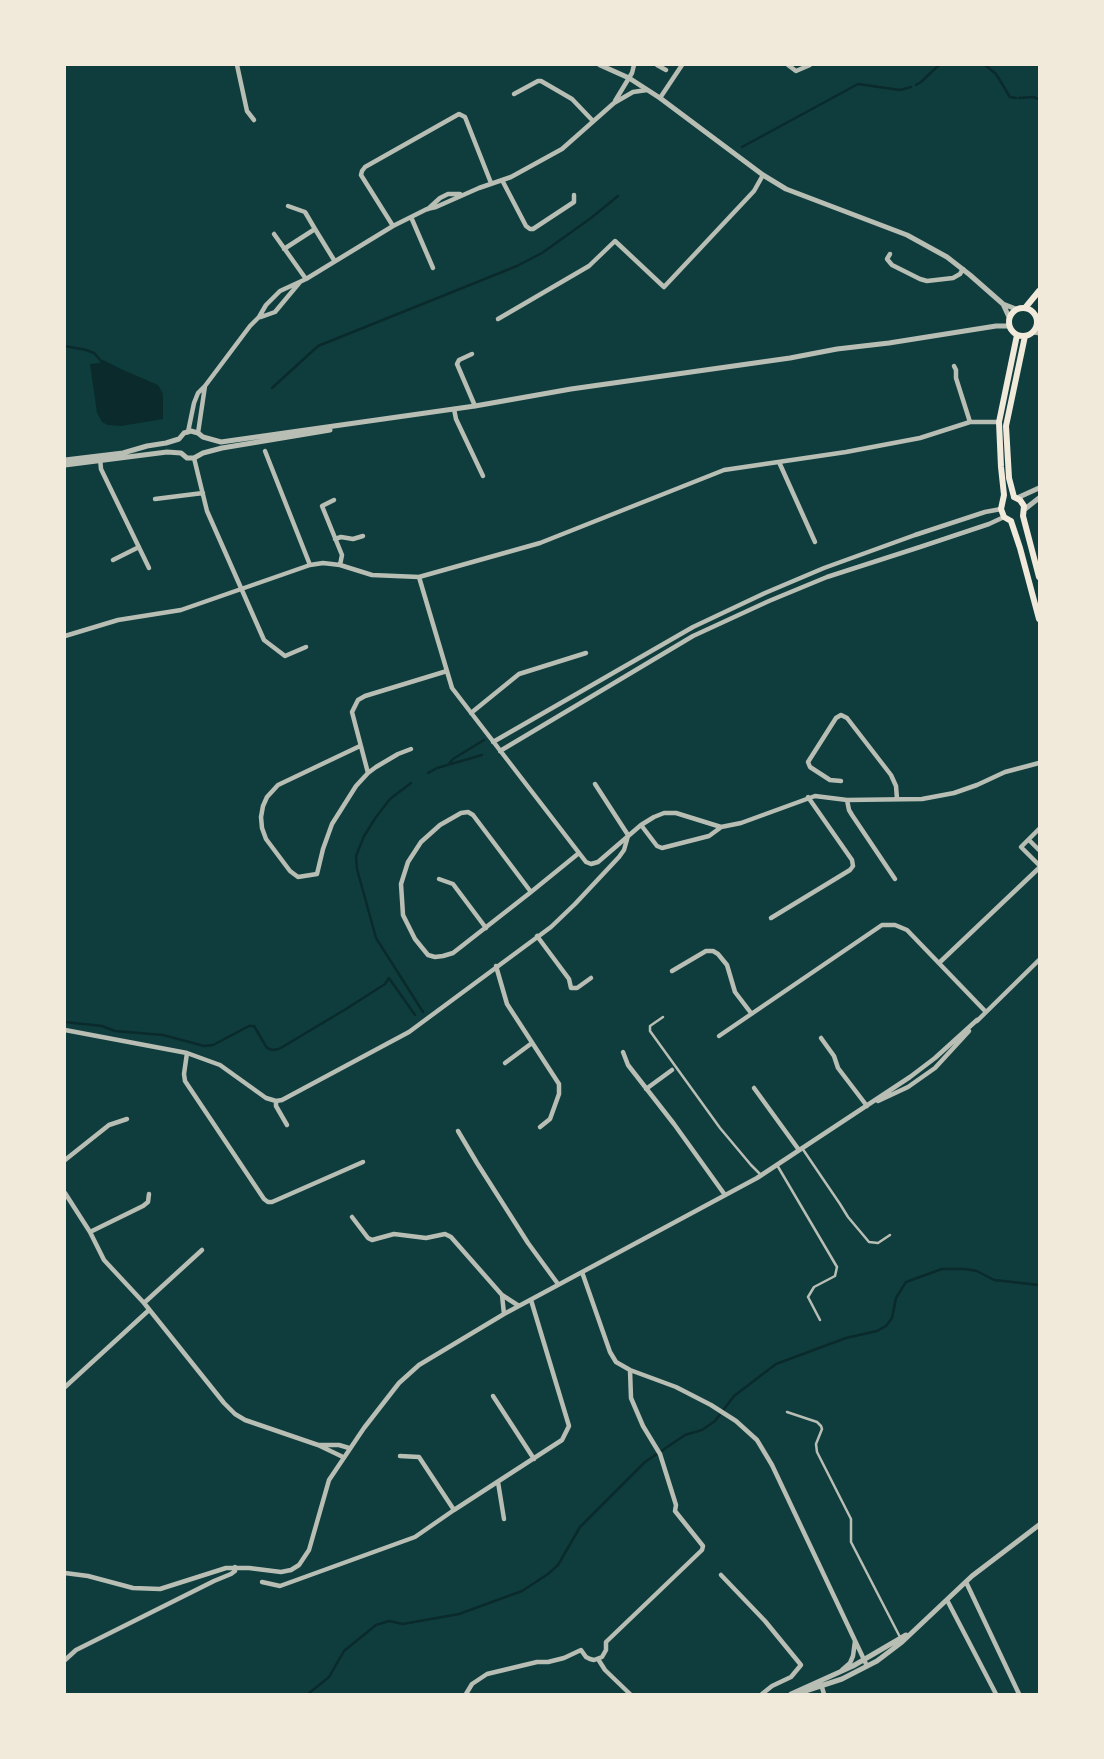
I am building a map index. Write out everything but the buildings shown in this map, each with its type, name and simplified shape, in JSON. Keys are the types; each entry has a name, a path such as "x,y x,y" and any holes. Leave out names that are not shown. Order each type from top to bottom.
{"main road":[{"path":"1025,308 1039,291"},
{"path":"1034,312 1039,304"},
{"path":"1025,308 1034,312 1038,322 1037,332 1021,336 1012,331 1009,321 1016,309 1025,308"},
{"path":"1021,336 999,422 1001,467 1004,512 1020,548 1039,619"},
{"path":"1021,336 1006,426 1009,478 1016,497 1023,502 1039,577"},
{"path":"1004,512 1007,498 1016,497"},
{"path":"1004,512 1017,520 1024,512"}],"street":[{"path":"237,65 247,111 254,120"},
{"path":"600,65 648,90 786,189 907,235 947,257 1003,304 1016,309"},
{"path":"614,103 634,65"},
{"path":"657,65 666,70"},
{"path":"660,98 682,65"},
{"path":"788,65 796,71 810,65"},
{"path":"513,94 541,81 572,99 593,121"},
{"path":"65,466 179,439 188,432 198,393 266,305 280,291 427,209 448,194 462,194 511,177 562,149 614,103 634,92 648,90"},
{"path":"393,226 361,175 362,171 459,114 465,117 491,183"},
{"path":"498,319 589,266 615,241 664,287 754,191 764,175"},
{"path":"502,180 530,229 574,202 574,195"},
{"path":"288,206 305,212 334,260"},
{"path":"411,217 433,268"},
{"path":"284,249 315,229"},
{"path":"274,234 303,280"},
{"path":"890,254 887,259 892,265 927,281 953,278 963,270"},
{"path":"259,317 275,312 303,280"},
{"path":"280,291 287,299"},
{"path":"188,432 221,442 889,343 996,326 1009,321 1003,304"},
{"path":"472,354 459,360 457,364 475,406"},
{"path":"954,366 970,422"},
{"path":"203,453 206,445 201,435 205,386"},
{"path":"454,409 456,419 483,476"},
{"path":"65,636 118,620 181,610 310,565 323,563 340,565 372,575 419,577 540,543 724,470 920,438 970,422 999,422"},
{"path":"179,439 181,453 187,458 194,458 203,453 346,425"},
{"path":"265,451 310,565"},
{"path":"65,460 181,453"},
{"path":"100,458 101,469 149,568"},
{"path":"194,458 207,511 266,642 285,656 306,647"},
{"path":"779,462 815,542"},
{"path":"1016,497 1039,488"},
{"path":"155,499 203,493"},
{"path":"1024,512 1039,498"},
{"path":"334,500 322,506 342,555 340,565"},
{"path":"493,742 693,627 765,593 915,535 985,512 1004,512"},
{"path":"500,751 712,627 827,577 954,536 1004,512"},
{"path":"335,539 363,536"},
{"path":"113,560 139,547"},
{"path":"419,577 452,688 586,862 591,864 598,862 641,825 664,813 676,813 720,827 741,823 808,797 847,800 922,799 954,793 1005,772 1039,763"},
{"path":"471,713 519,674 586,653"},
{"path":"368,773 352,712 358,700 447,671"},
{"path":"841,781 830,780 810,767 808,762 836,718 842,715 891,775 896,786 897,799"},
{"path":"360,746 278,785 267,797 261,817 265,839 298,877 317,874 332,824 356,786 368,773 411,748"},
{"path":"65,1030 187,1053 220,1065 266,1098 276,1101 287,1098 409,1032 551,927 575,904 619,857 628,835 596,784"},
{"path":"771,918 853,866 852,860 808,797"},
{"path":"847,800 852,815 895,879"},
{"path":"531,892 468,812 440,825 414,851 404,872 401,900 408,928 423,949 428,955 443,956 453,953 531,892 579,853"},
{"path":"641,825 657,846 662,848 709,836 720,827"},
{"path":"939,963 1039,867 1021,847 1039,829"},
{"path":"1029,840 1039,850"},
{"path":"439,879 453,884 485,928"},
{"path":"719,1036 882,925 895,925 907,930 986,1012"},
{"path":"537,936 569,979 571,988 577,988 591,978"},
{"path":"672,971 706,951 713,951 727,965 735,992 751,1013"},
{"path":"65,1573 133,1588 160,1589 226,1568 287,1572 299,1565 309,1550 329,1480 349,1448 399,1383 419,1365 558,1284 761,1175 867,1106 935,1058 1039,960"},
{"path":"496,966 507,1004 559,1084 559,1094 550,1119 540,1126"},
{"path":"867,1106 908,1087 930,1073 956,1047 977,1020"},
{"path":"821,1038 834,1056 838,1068 867,1106"},
{"path":"505,1063 532,1043"},
{"path":"623,1052 628,1065 725,1195"},
{"path":"187,1053 185,1080 268,1202 363,1163"},
{"path":"646,1089 672,1070"},
{"path":"754,1088 801,1149"},
{"path":"276,1101 287,1125"},
{"path":"65,1160 109,1125 127,1119"},
{"path":"458,1131 528,1243 558,1284"},
{"path":"65,1193 104,1260 144,1303 235,1414 343,1457"},
{"path":"90,1232 143,1206 148,1202 149,1194"},
{"path":"352,1217 372,1240 394,1234 426,1238 445,1234 451,1237 502,1295 519,1306"},
{"path":"144,1303 202,1250"},
{"path":"582,1272 616,1362 711,1405 736,1421 757,1440 772,1465 865,1663"},
{"path":"502,1295 504,1314"},
{"path":"262,1582 280,1586 415,1537 562,1440 569,1426 531,1300"},
{"path":"65,1387 149,1310"},
{"path":"466,1694 472,1684 487,1674 537,1662 548,1662 581,1650 590,1659 602,1657 607,1650 606,1642 702,1550 703,1546 675,1511 676,1505 659,1452 643,1426 631,1398 631,1370"},
{"path":"493,1396 534,1459"},
{"path":"318,1446 339,1445 349,1448"},
{"path":"400,1456 419,1457 454,1510"},
{"path":"498,1482 504,1519"},
{"path":"791,1694 849,1675 901,1640 966,1582 1039,1525"},
{"path":"65,1660 76,1650 231,1574 235,1567"},
{"path":"721,1575 765,1621 801,1665 791,1677 762,1694"},
{"path":"966,1582 1019,1694"},
{"path":"947,1600 996,1694"},
{"path":"796,1694 820,1683 850,1663 855,1640"},
{"path":"598,1659 605,1670 630,1694"},
{"path":"840,1671 865,1663"},
{"path":"820,1683 824,1694"}],"lane":[{"path":"663,1017 650,1026 650,1031 720,1128 761,1175"},
{"path":"801,1149 848,1217 869,1242 878,1243 890,1235"},
{"path":"777,1164 837,1266 835,1276 814,1287 808,1297 820,1320"},
{"path":"787,1412 817,1422 821,1426 817,1452 851,1518 851,1542 901,1640"}],"water":[{"path":"103,360 158,385 163,394 163,419 121,426 102,422 97,413 90,364"}],"waterway":[{"path":"916,85 939,65"},
{"path":"985,65 996,74 1010,97 1016,98"},
{"path":"742,147 858,84 900,90 911,87"},
{"path":"1019,98 1039,99"},
{"path":"272,388 318,346 517,266 542,253 618,196"},
{"path":"65,346 94,353 102,362"},
{"path":"448,765 484,740"},
{"path":"428,773 482,755"},
{"path":"411,783 390,799 376,817 356,856 357,869 376,938 423,1012"},
{"path":"65,1022 102,1026 115,1031 163,1035 204,1046 213,1045 249,1026 254,1026 267,1048 272,1050 279,1049 346,1009 385,984 389,978 415,1015"},
{"path":"308,1694 329,1677 344,1651 376,1625 389,1621 403,1624 459,1614 522,1591 548,1574 558,1565 580,1527 645,1462 685,1435 702,1430 715,1421 734,1396 776,1364 886,1326 892,1318 896,1298 906,1282 942,1269 965,1269 977,1271 994,1280 1039,1285"}]}
